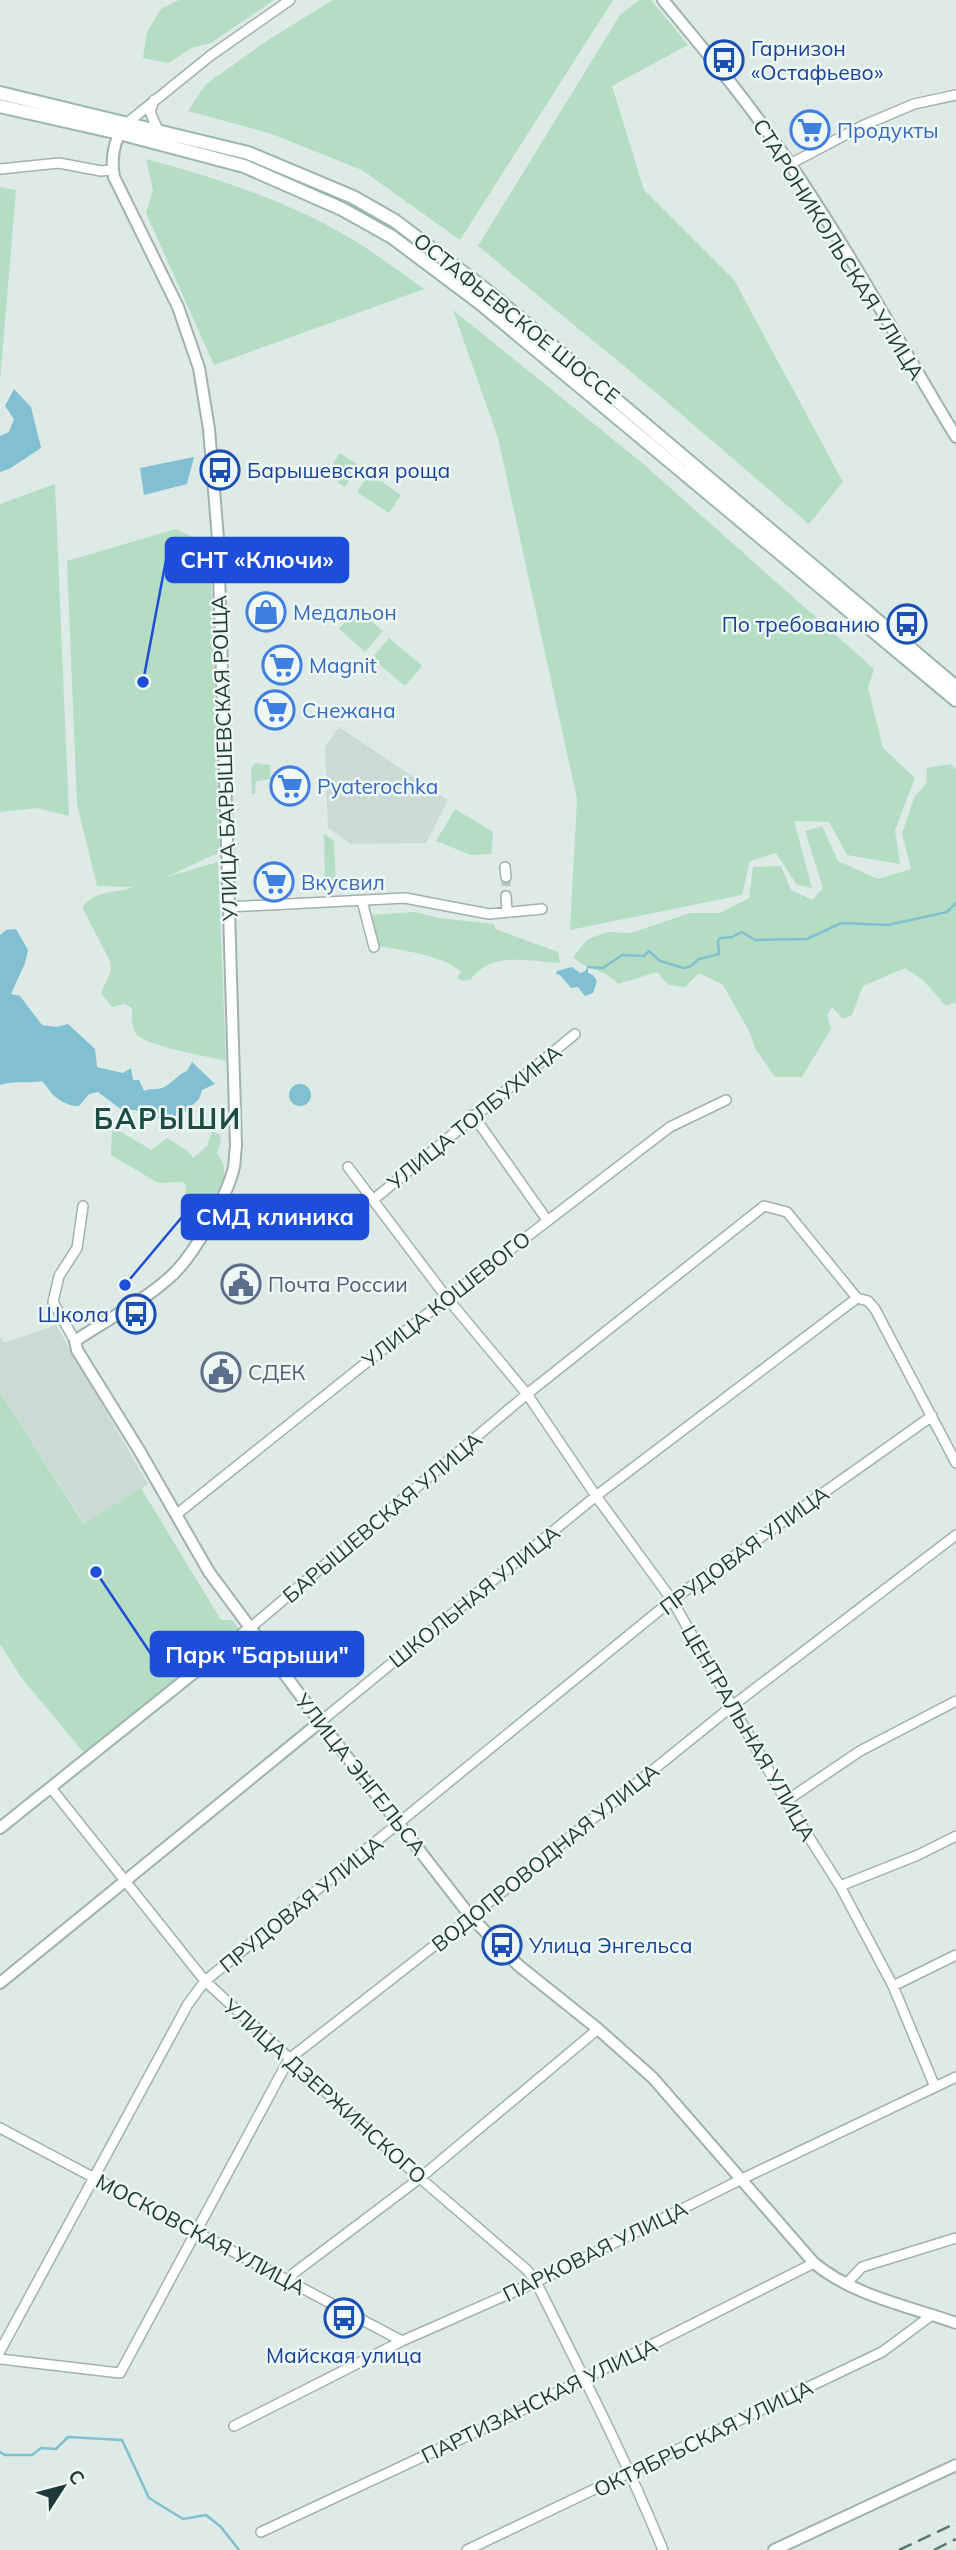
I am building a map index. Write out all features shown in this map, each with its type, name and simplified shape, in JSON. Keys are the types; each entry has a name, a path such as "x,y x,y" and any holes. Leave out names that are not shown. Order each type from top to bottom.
{"main road":[{"name":"ОСТАФЬЕВСКОЕ ШОССЕ","path":"0,93 244,166 342,208 392,236 480,303 956,700"},
{"name":"ОСТАФЬЕВСКОЕ ШОССЕ","path":"0,106 123,128 158,130 248,153 353,197 416,234 956,687"}],"street":[{"path":"0,169 59,163 101,171 112,170 123,128 210,56 290,0"},
{"name":"СТАРОНИКОЛЬСКАЯ УЛИЦА","path":"663,0 717,66 790,164 861,276 956,438"},
{"path":"790,164 862,126 914,104 956,95"},
{"path":"155,99 150,112 158,130"},
{"name":"УЛИЦА БАРЫШЕВСКАЯ РОЩА","path":"75,1341 152,1292 178,1271 224,1195 234,1168 236,1146 218,540 207,412 194,348 178,307 112,170"},
{"path":"506,896 507,912"},
{"path":"228,907 405,898 489,914 542,909"},
{"path":"362,901 374,947"},
{"name":"УЛИЦА ТОЛБУХИНА","path":"373,1199 575,1034"},
{"name":"УЛИЦА КОШЕВОГО","path":"177,1514 447,1298 670,1127 726,1100"},
{"path":"473,1115 547,1220"},
{"name":"ЦЕНТРАЛЬНАЯ УЛИЦА","path":"348,1167 447,1298 527,1394 596,1496 672,1600 786,1801 840,1886 893,1986 935,2087"},
{"name":"УЛИЦА ЭНГЕЛЬСА","path":"83,1206 77,1248 59,1276 53,1302 75,1341 77,1350 177,1514 209,1572 320,1722 471,1917 518,1965 598,2029 653,2078 814,2263 829,2276 956,2323"},
{"name":"БАРЫШЕВСКАЯ УЛИЦА","path":"0,1828 250,1628 527,1394 764,1206 787,1212 857,1298"},
{"path":"857,1298 868,1301 875,1309 956,1463"},
{"name":"ШКОЛЬНАЯ УЛИЦА","path":"0,1983 596,1496 857,1298"},
{"name":"ПРУДОВАЯ УЛИЦА","path":"0,2351 188,2004 205,1981 672,1600 932,1416"},
{"name":"ВОДОПРОВОДНАЯ УЛИЦА","path":"0,2359 120,2373 289,2059 471,1917 731,1707 956,1535"},
{"path":"786,1801 860,1751 956,1701"},
{"name":"УЛИЦА ДЗЕРЖИНСКОГО","path":"51,1788 205,1981 420,2178 527,2270 536,2282 586,2379 631,2472 663,2550"},
{"path":"840,1886 918,1855 956,1836"},
{"path":"893,1986 956,1955"},
{"path":"288,2281 294,2273 420,2178 598,2029"},
{"name":"ПАРКОВАЯ УЛИЦА","path":"234,2426 402,2341 536,2282 742,2179 956,2077"},
{"name":"МОСКОВСКАЯ УЛИЦА","path":"0,2128 402,2341"},
{"path":"846,2284 862,2267 956,2238"},
{"name":"ПАРТИЗАНСКАЯ УЛИЦА","path":"261,2532 586,2379 814,2263"},
{"name":"ОКТЯБРЬСКАЯ УЛИЦА","path":"467,2550 882,2352 932,2315"},
{"path":"774,2550 956,2465"}],"shaded area":[{"path":"339,727 448,800 426,843 351,844 328,828 325,747"},
{"path":"56,1325 148,1484 85,1524 0,1392 0,1337 4,1343"}],"green space":[{"path":"179,0 274,0 211,43 191,48 169,63 143,58 147,32 161,9"},
{"path":"333,0 613,0 460,240 362,170 272,134 188,111 205,85 268,40"},
{"path":"639,0 651,0 688,45 612,86 644,190 734,280 843,482 809,524 653,390 478,246 620,15"},
{"path":"146,159 230,184 285,205 363,246 424,289 214,365 146,213 153,190"},
{"path":"0,187 16,190 0,381"},
{"path":"453,310 641,462 874,669 868,688 883,748 915,778 895,830 900,864 847,855 829,822 794,821 812,888 797,885 776,853 750,861 742,895 570,930 577,799 498,438"},
{"path":"340,453 359,466 345,487 326,474"},
{"path":"369,473 401,495 389,513 357,492"},
{"path":"55,484 69,816 37,808 0,812 0,504"},
{"path":"176,529 210,545 220,852 166,877 218,862 226,1061 166,1047 137,1035 133,1026 132,1008 124,1004 112,1007 101,993 111,971 110,961 82,907 100,894 133,887 97,886 77,804 67,561"},
{"path":"356,609 383,631 365,652 339,629"},
{"path":"389,638 422,666 405,686 372,658"},
{"path":"255,763 270,765 271,779 256,781 255,794 252,794 251,768"},
{"path":"951,764 956,770 956,1002 946,1006 922,979 905,968 863,986 852,1015 843,1019 832,1007 827,1015 831,1029 802,1077 775,1077 755,1048 749,1031 723,985 699,973 685,987 669,985 657,972 618,984 573,957 588,939 608,932 631,933 690,913 720,913 749,898 753,867 781,866 791,890 812,900 823,888 805,831 822,826 838,861 878,879 911,869 902,833 915,796 926,784 927,768"},
{"path":"455,809 493,832 491,854 471,855 436,841"},
{"path":"324,834 334,841 336,883 325,883"},
{"path":"415,912 439,918 494,924 495,929 558,952 560,963 500,961 489,964 471,979 464,981 457,978 461,972 444,961 375,945 368,915"},
{"path":"112,1127 152,1150 167,1138 188,1151 193,1158 207,1146 212,1132 219,1134 221,1141 217,1153 222,1161 224,1177 219,1192 203,1213 185,1199 186,1184 158,1183 111,1155"},
{"path":"0,1392 84,1524 141,1488 221,1620 232,1620 241,1631 85,1754 21,1677 0,1644"}],"water":[{"path":"14,389 31,407 41,448 0,472 0,436 9,432 14,419 5,406"},
{"path":"194,457 187,484 144,495 140,468"},
{"path":"16,929 28,950 11,994 20,996 42,1025 56,1027 68,1024 95,1049 97,1067 123,1073 131,1068 133,1080 139,1080 144,1091 166,1086 187,1071 192,1062 215,1084 202,1090 199,1099 185,1112 165,1120 135,1110 122,1110 98,1092 89,1094 79,1106 75,1106 58,1099 41,1081 0,1085 0,935 6,930"},
{"path":"572,967 580,973 588,967 588,973 597,981 593,993 585,996 578,987 571,988 556,974 557,971"},
{"path":"300,1084 308,1087 311,1095 308,1103 300,1106 292,1103 289,1095 292,1087"}],"waterway":[{"path":"588,967 603,968 622,955 644,956 649,951 660,961 684,968 699,959 719,954 720,938 732,937 742,932 755,940 807,939 841,923 888,925 947,912 956,903"},
{"path":"0,2452 5,2455 32,2455 41,2448 56,2449 68,2437 122,2440 149,2498 183,2519 206,2515 221,2527 239,2550"}],"tunnel":[{"path":"506,877 506,896"}],"railway":[{"path":"899,2550 956,2523"},
{"path":"934,2550 956,2539"}],"place":[{"name":"Гарнизон «Остафьево»","path":"724,60"},
{"name":"Продукты","path":"810,130"},
{"name":"Барышевская роща","path":"220,470"},
{"name":"Медальон","path":"266,612"},
{"name":"По требованию","path":"907,624"},
{"name":"Magnit","path":"282,665"},
{"name":"СНТ «Ключи»","path":"143,682"},
{"name":"Снежана","path":"275,710"},
{"name":"Pyaterochka","path":"290,786"},
{"name":"Вкусвил","path":"274,882"},
{"name":"Почта России","path":"241,1284"},
{"name":"СМД клиника","path":"125,1285"},
{"name":"Школа","path":"136,1314"},
{"name":"СДЕК","path":"221,1372"},
{"name":"Парк \"Барыши\"","path":"96,1572"},
{"name":"Улица Энгельса","path":"502,1945"},
{"name":"Майская улица","path":"344,2318"}],"district":[{"name":"БАРЫШИ","path":"168,1118"}]}
